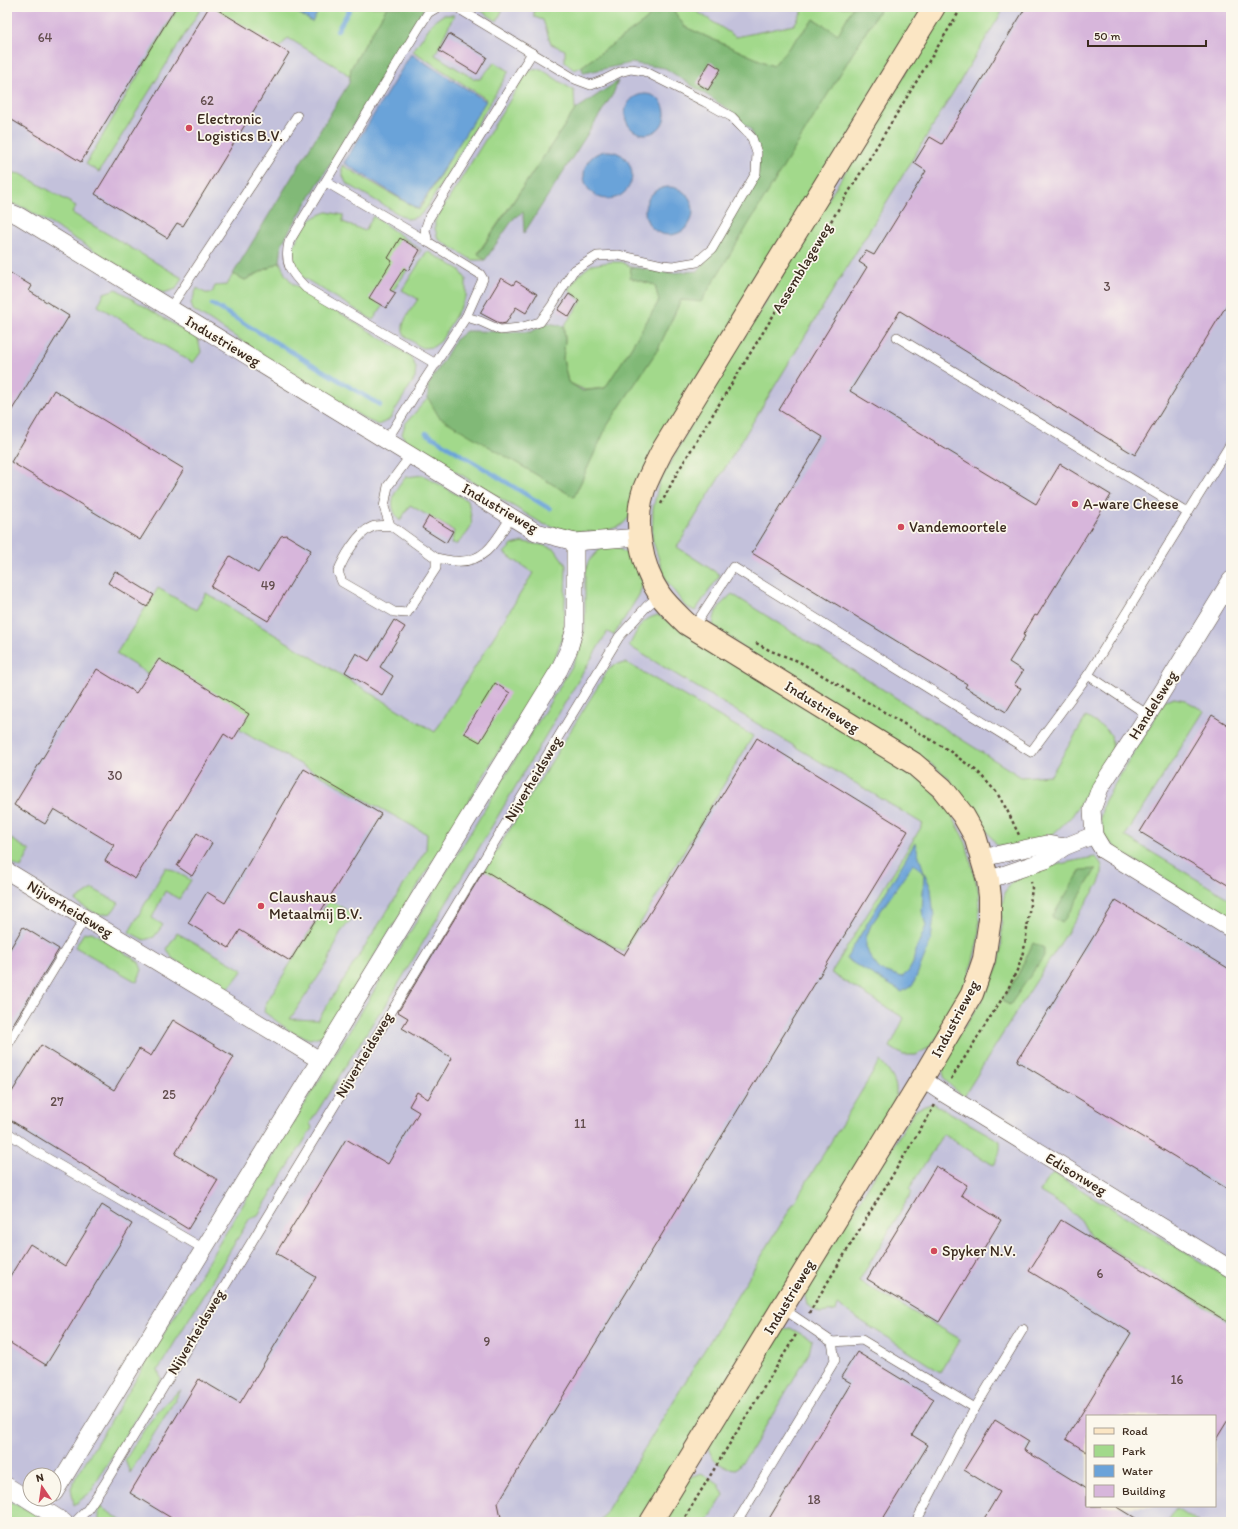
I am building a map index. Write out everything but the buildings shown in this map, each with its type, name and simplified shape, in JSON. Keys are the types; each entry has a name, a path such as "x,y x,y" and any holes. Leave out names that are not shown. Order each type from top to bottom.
{"street":[{"name":"Assemblageweg","path":"639,537 640,514 644,490 662,450 934,7"},
{"name":"Industrieweg","path":"7,211 19,216 536,532 576,542 639,537 646,565 660,595 687,624 914,763 942,788 963,815 976,836 988,880 990,920 984,959 972,994 922,1079 652,1522"},
{"path":"62,1480 204,1249 318,1059 559,670 569,649 575,628 576,542"},
{"name":"Handelsweg","path":"1231,580 1100,788 1092,810 1094,835 1103,850 1231,929"},
{"path":"988,880 1027,858 1046,844 1064,847 1094,835"},
{"path":"982,858 1027,858"},
{"name":"Nijverheidsweg","path":"7,871 318,1059"},
{"name":"Edisonweg","path":"922,1079 1231,1269"},
{"path":"7,1486 22,1493"},
{"path":"50,1507 64,1522"}],"lane":[{"path":"436,364 306,288 295,277 290,268 286,255 289,242 428,13 438,7"},
{"path":"456,7 575,79 591,85 620,72 631,69 644,71 732,117 752,138 757,153 756,173 712,248 697,262 673,266 618,255 597,256 573,272 540,322 519,328 500,330 480,321 466,317"},
{"path":"428,242 425,230 430,218 532,52"},
{"path":"170,308 297,116"},
{"path":"326,182 480,274 483,279 466,317 385,440"},
{"path":"897,337 1188,513"},
{"path":"694,628 732,567 1031,752 1088,675 1231,443"},
{"path":"411,455 388,486 384,507 390,525 436,558 455,562 474,560 491,549 511,517"},
{"path":"390,525 371,527 361,535 342,561 338,572 342,582 394,612 407,613 436,568 436,558"},
{"name":"Nijverheidsweg","path":"75,1522 87,1510 104,1485 619,637 647,606 660,595"},
{"path":"1088,675 1148,714"},
{"path":"7,1046 85,918"},
{"path":"7,1132 33,1150 204,1249"},
{"path":"782,1308 832,1342 862,1340 975,1408"},
{"path":"916,1522 975,1408 1023,1328"},
{"path":"737,1522 835,1360 832,1342"}],"path":[{"name":"Assemblageweg","path":"660,511 661,503 677,473 962,7"},
{"name":"Industrieweg","path":"682,1522 943,1093 1007,991 1019,966 1025,944 1032,888 1027,858 1016,828 997,793 978,772 941,746 805,665 771,651 750,639"}],"shaded area":[{"path":"7,7 1231,7 1231,1522 7,1522"}],"green space":[{"path":"174,7 202,7 99,172 86,164 177,9"},
{"path":"211,7 289,7 312,21 321,7 387,7 351,68 350,77 342,70 288,38 279,48"},
{"path":"387,7 425,7 282,243 280,262 245,280 233,274 349,83 351,68"},
{"path":"475,7 504,7 497,21"},
{"path":"534,7 658,7 645,21 581,67 574,70 565,62 565,50 551,44 543,20 534,17"},
{"path":"658,7 671,7 685,27 773,66 814,19 838,34 853,7 881,7 701,302 681,300 658,349 607,426 574,497 439,417 428,398 428,386 456,339 466,331 531,332 547,323 564,326 565,340 563,359 568,382 583,391 605,388 659,301 655,285 630,278 631,267 671,273 698,271 715,248 758,171 758,154 751,130 725,107 665,68 631,63 584,73 581,67 645,21"},
{"path":"671,7 690,7 736,37 794,25 805,7 853,7 838,35 814,19 773,66 685,27"},
{"path":"881,7 925,7 629,517 624,523 608,530 590,532 561,529 543,524 405,441 402,434 405,424 428,398 440,417 574,497 607,426 658,349 681,300 701,301"},
{"path":"946,7 1005,7 677,547 720,575 695,611 685,606 666,580 652,539 653,509 659,483 699,411"},
{"path":"443,15 454,15 435,55 474,79 480,79 495,62 509,71 424,212 419,216 407,219 346,183 342,173 342,165 419,210 486,99 413,51 433,22"},
{"path":"541,69 574,91 575,110 478,253 485,260 472,260 438,239 435,221 526,74 532,70"},
{"path":"618,81 613,94 524,233 523,212 514,218 485,260 478,254 575,110"},
{"path":"7,172 21,174 76,206 72,213 182,278 176,289 163,293 25,208 10,203 7,200"},
{"path":"327,212 343,215 343,222 365,231 373,216 421,250 373,320 299,275 294,267 292,258 294,246 300,233 312,219"},
{"path":"427,251 459,269 466,279 466,297 441,341 433,347 422,348 406,337 403,333 406,318 418,299 402,290"},
{"path":"280,262 285,274 293,284 410,356 416,367 415,378 389,420 378,425 367,420 193,310 191,303 197,288 205,293 212,293 215,286 227,285 233,274 245,280"},
{"path":"622,262 631,267 630,278 655,285 659,301 605,388 585,390 568,382 563,359 565,340 564,326 582,301 568,290 580,274 591,265"},
{"path":"116,289 198,339 201,352 193,363 98,306 104,293"},
{"path":"423,475 468,501 471,515 470,529 457,544 451,544 454,531 410,505 400,521 393,509 393,498 395,493 406,477"},
{"path":"523,542 555,549 566,565 564,632 556,655 404,909 324,1035 310,1039 293,1033 264,1012 265,1005 329,900 355,915 340,933 328,962 290,1019 318,1020 426,850 427,834 253,738 116,654 158,588 196,610 206,593 435,732 533,573 504,553 512,545"},
{"path":"613,546 629,556 635,565 643,583 639,595 614,635 607,632 383,1010 379,1013 310,1123 312,1128 258,1215 250,1218 158,1370 161,1379 100,1475 91,1492 74,1505 71,1488 76,1477 571,668 581,648 585,627 585,573 588,562 599,550"},
{"path":"732,594 1021,777 1051,775 1086,717 1103,727 1111,735 1113,752 1072,816 1051,836 1013,847 997,845 948,778 930,763 743,648 713,625 717,611"},
{"path":"658,615 898,763 927,785 950,811 966,843 979,893 979,936 969,976 940,1034 928,1048 916,1055 903,1055 890,1047 904,1018 831,973 923,824 629,646 640,626 647,620"},
{"path":"627,663 753,736 623,952 484,871 608,670 617,664"},
{"path":"1174,698 1185,700 1204,711 1125,836 1231,900 1231,919 1119,851 1105,838 1100,819 1104,802 1165,701"},
{"path":"7,836 30,851 21,868 7,861"},
{"path":"1095,857 1102,866 1099,883 964,1096 952,1087 946,1080 943,1071 944,1060 955,1039 980,1002 998,965 1002,945 1003,903 1005,893 1009,885 1024,875 1036,871 1063,863","holes":["1033,944 1044,948 1010,1005 1002,1001 1019,973"]},
{"path":"166,867 191,880 179,899 165,891 152,918 163,925 154,937 144,940 129,932"},
{"path":"1096,869 1062,923 1052,917 1081,870"},
{"path":"93,889 119,903 111,913 99,915 79,904 76,900"},
{"path":"92,932 139,962 142,970 137,982 75,947 84,933"},
{"path":"177,933 243,970 229,988 216,986 172,958 167,949"},
{"path":"1033,943 1044,948 1044,956 1010,1005 1002,1001 1019,973"},
{"path":"880,1061 892,1077 896,1089 896,1095 888,1120 642,1522 600,1522"},
{"path":"933,1103 1000,1141 1000,1151 998,1157 993,1165 943,1134 909,1189 912,1192 859,1281 960,1339 940,1372 837,1305 835,1311 820,1313 807,1305 804,1291 915,1110"},
{"path":"1053,1173 1231,1280 1231,1322 1090,1236 1081,1220 1067,1208 1040,1192 1046,1180"},
{"path":"790,1328 812,1340 809,1353 751,1451 736,1469 726,1467 714,1459 709,1452 708,1447 775,1337 781,1330"},
{"path":"181,1390 130,1473 125,1460 143,1431 157,1413"},
{"path":"701,1473 718,1483 724,1495 707,1522 662,1522 690,1477"},
{"path":"7,1500 34,1513 42,1522 7,1521"},
{"path":"99,1506 124,1522 99,1522"},
{"path":"1176,1508 1198,1522 1166,1522"}],"water":[{"path":"289,7 321,7 312,22"},
{"path":"411,54 486,101 418,209 344,163"},
{"path":"649,94 656,97 662,103 665,114 664,122 656,131 649,134 641,134 634,131 626,122 625,110 628,103 637,95"},
{"path":"608,151 617,153 625,158 630,166 632,175 630,184 625,192 617,197 608,199 599,197 591,192 586,184 584,175 586,166 591,158 599,153"},
{"path":"669,187 678,189 686,194 691,202 693,211 691,220 686,228 678,233 669,235 660,233 652,228 647,220 645,211 647,202 652,194 660,189"},
{"path":"915,843 924,872 931,888 934,917 931,940 913,985 902,992 846,959","holes":["913,864 924,872 922,911 926,926 915,951 913,963 908,972 902,977 880,970 870,957 866,947 866,938 871,925"]}],"waterway":[{"path":"337,31 351,7"},
{"path":"212,304 380,405"},
{"path":"426,433 550,509"}],"place":[{"name":"Electronic Logistics B.V.","path":"189,128"},
{"name":"A-ware Cheese","path":"1075,504"},
{"name":"Vandemoortele","path":"901,527"},
{"name":"Claushaus Metaalmij B.V.","path":"261,906"},
{"name":"Spyker N.V.","path":"934,1251"}]}
